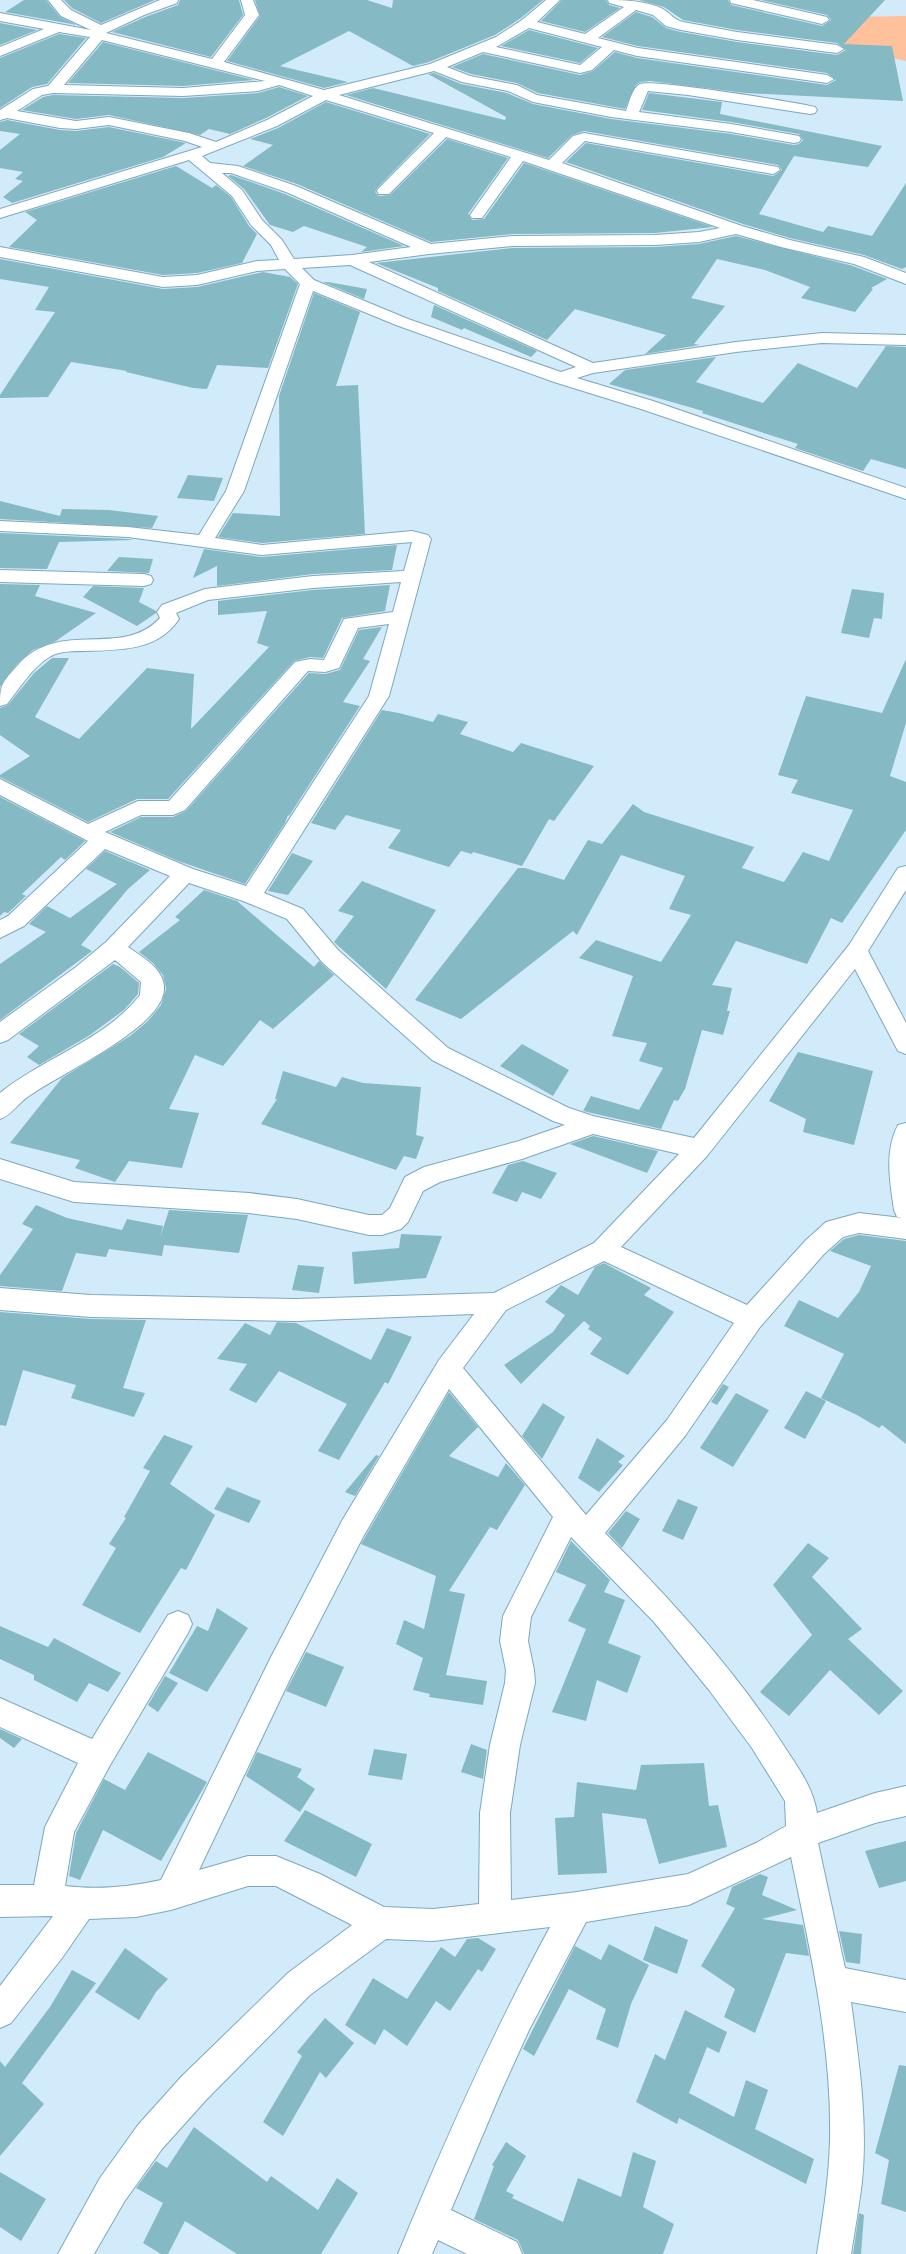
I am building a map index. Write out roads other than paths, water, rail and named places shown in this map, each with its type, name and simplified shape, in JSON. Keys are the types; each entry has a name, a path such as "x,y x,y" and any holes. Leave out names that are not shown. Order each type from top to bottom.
{"street":[{"path":"54,0 66,12 97,33"},
{"path":"53,89 97,33 139,12 172,0"},
{"path":"215,64 252,15 247,0"},
{"path":"0,214 216,147 272,123 326,94 435,67 500,40 527,23 554,0"},
{"path":"614,0 658,12 670,23 680,26 737,36 837,49"},
{"path":"736,0 822,20"},
{"path":"587,39 635,6"},
{"path":"0,17 57,28 97,33 326,94 552,165 736,229 786,244 859,260 906,278"},
{"path":"527,23 611,46 658,56 827,79"},
{"path":"0,52 57,28"},
{"path":"483,48 580,70 587,67 611,46"},
{"path":"435,67 466,79 512,88 533,98 631,116 731,128 794,139"},
{"path":"2,114 38,92 53,89 192,92 258,87 280,81"},
{"path":"631,116 645,86 810,110"},
{"path":"2,114 60,124 76,125 96,121 120,122 190,137 216,147"},
{"path":"384,190 443,132"},
{"path":"552,165 578,138 584,137 773,170"},
{"path":"192,155 237,193 248,207 256,222 277,243 289,264 308,283 402,322 560,378 647,405 906,494"},
{"path":"477,215 519,156"},
{"path":"206,167 233,169 290,189 428,249"},
{"path":"0,252 163,282 197,280 257,266 352,260 428,249 512,241 664,240 699,238 736,229"},
{"path":"352,260 591,368"},
{"path":"204,541 235,491 308,283"},
{"path":"560,378 591,368 661,357 822,338 906,340"},
{"path":"0,526 128,532 262,550 412,536 422,539 379,696 251,896"},
{"path":"0,576 144,580"},
{"path":"0,700 36,657 50,649 129,642 145,638 164,628 170,619 166,612 169,608 205,595 280,588 312,582 413,576"},
{"path":"0,930 8,927 16,920 95,836 138,808 173,808 178,805 302,666 308,664 325,666 332,664 351,623 401,618"},
{"path":"0,786 51,815 95,836 184,874 251,896 295,914 330,956 440,1054 561,1115 593,1125 699,1149"},
{"path":"0,1299 91,1306 296,1310 497,1304 603,1250 699,1149 857,951 906,873"},
{"path":"0,1034 84,973 114,948 184,874"},
{"path":"0,1110 20,1089 122,1026 150,1000 154,991 151,979 114,948"},
{"path":"857,951 906,1045"},
{"path":"0,1169 74,1192 250,1203 297,1209 369,1225 382,1225 392,1222 398,1215 414,1184 419,1180 433,1174 522,1150 593,1125"},
{"path":"906,1132 900,1162 906,1210"},
{"path":"495,1917 495,1813 505,1746 520,1684 520,1670 514,1641 517,1616 577,1524 676,1428 752,1319 816,1247 835,1230 860,1223 906,1228"},
{"path":"603,1250 752,1319"},
{"path":"171,1894 281,1667 353,1528 448,1368 497,1304"},
{"path":"448,1368 577,1524 664,1613 762,1738 799,1796 802,1816 801,1834 832,1982 844,2067 845,2180 834,2254"},
{"path":"47,1900 55,1846 60,1827 98,1757 178,1624"},
{"path":"0,1712 98,1757"},
{"path":"0,1901 47,1900 81,1904 136,1901 171,1894 248,1871 276,1871 309,1884 381,1923 433,1925 577,1908 690,1889 767,1854 801,1834 875,1808 906,1801"},
{"path":"0,2012 51,1947 81,1904"},
{"path":"415,2254 488,2082 522,2011 577,1908"},
{"path":"75,2254 112,2190 150,2137 194,2088 299,1984 381,1923"},
{"path":"832,1982 906,1996"},
{"path":"430,2218 505,2254"}]}
